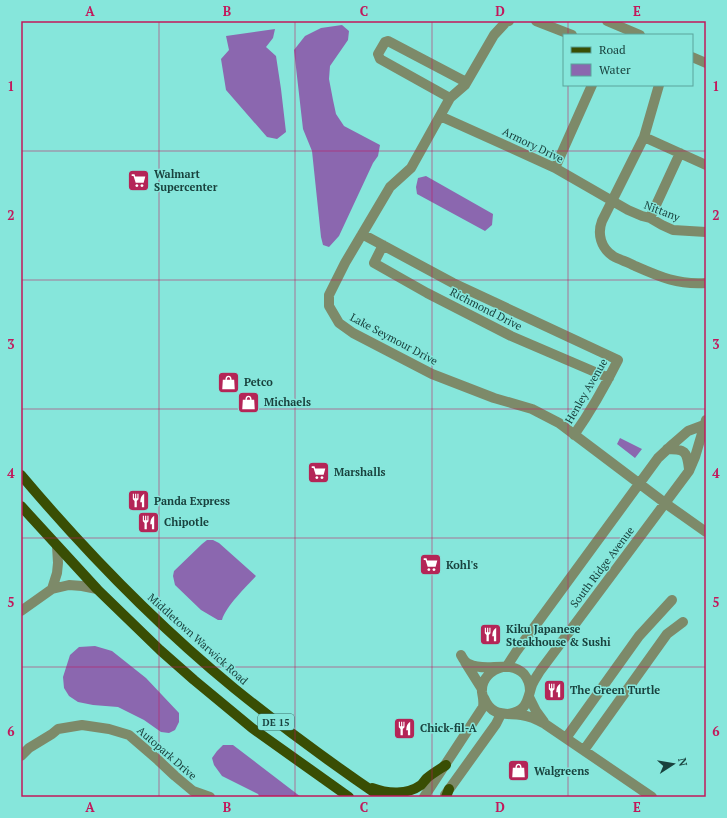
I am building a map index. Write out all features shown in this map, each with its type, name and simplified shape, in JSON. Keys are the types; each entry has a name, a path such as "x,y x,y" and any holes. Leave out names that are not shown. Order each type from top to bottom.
{"main road":[{"name":"Middletown Warwick Road","path":"21,475 56,516 106,570 177,639 276,722 381,797"},
{"name":"DE 15","path":"21,506 97,589 160,650 252,728 349,797"},
{"path":"362,784 388,792 404,791 421,784 428,777 446,765"}],"street":[{"name":"Lake Seymour Drive","path":"509,21 506,22 494,35 464,85 450,98 411,168 390,187 345,263 329,294 328,306 339,323 353,334 432,374 494,398 532,410 559,424 706,532"},
{"path":"536,21 569,34"},
{"path":"607,21 638,34"},
{"path":"450,98 380,59 378,54 386,42 388,41 466,82"},
{"path":"693,57 706,63"},
{"path":"555,168 592,86"},
{"path":"659,86 644,137 600,227 600,236 602,244 612,255 667,279 683,283 706,283"},
{"name":"Armory Drive","path":"440,116 555,168 612,201"},
{"path":"644,137 706,165"},
{"path":"650,218 680,153"},
{"name":"Nittany","path":"612,201 673,230 706,232"},
{"name":"Richmond Drive","path":"362,234 453,283 618,360"},
{"name":"Richmond Drive","path":"383,245 374,263 427,293 511,336 609,378"},
{"name":"Henley Avenue","path":"574,435 587,417 618,360"},
{"name":"South Ridge Avenue","path":"424,797 482,710 484,705 484,681 489,674 495,670 505,667 658,458 688,431 705,422"},
{"name":"South Ridge Avenue","path":"505,714 522,709 527,703 532,685 540,671 689,471 695,457 705,422"},
{"path":"667,449 680,450 684,452 688,457 689,471"},
{"path":"52,589 57,573 57,546"},
{"path":"21,611 52,589 69,585 97,589"},
{"path":"566,738 639,636 672,600"},
{"path":"584,750 667,634 683,622"},
{"path":"545,724 536,711 530,695 530,685 526,677 518,670 505,667 489,668 474,666 469,664 461,656 483,694 486,704 491,709 505,714 530,717 545,724 652,797"},
{"path":"446,794 496,724 505,714"},
{"name":"Autopark Drive","path":"21,756 29,748 58,729 82,725 109,729 129,735 193,791 210,797"}],"water":[{"path":"342,25 349,31 348,40 330,66 329,79 336,114 344,126 380,145 378,156 373,163 339,236 329,247 323,245 321,237 312,151 303,129 294,50 305,36 321,28"},
{"path":"275,29 273,38 266,47 276,56 281,89 286,132 277,139 267,137 226,90 221,59 229,50 226,36"},
{"path":"426,176 493,214 492,225 485,231 417,194 416,187 418,178"},
{"path":"620,438 642,449 635,458 617,444"},
{"path":"207,540 213,540 219,543 256,576 232,603 222,620 218,620 201,610 175,585 173,576 174,571"},
{"path":"95,646 112,651 146,678 179,713 179,722 175,730 169,733 161,732 144,720 118,707 78,702 69,696 64,688 63,677 70,655 79,647"},
{"path":"223,745 233,745 301,797 260,797 258,794 222,776 214,765 212,758"}],"place":[{"name":"Walmart Supercenter","path":"139,180"},
{"name":"Petco","path":"228,382"},
{"name":"Michaels","path":"249,402"},
{"name":"Marshalls","path":"318,472"},
{"name":"Panda Express","path":"138,501"},
{"name":"Chipotle","path":"149,522"},
{"name":"Kohl's","path":"430,565"},
{"name":"Kiku Japanese Steakhouse & Sushi","path":"491,635"},
{"name":"The Green Turtle","path":"555,690"},
{"name":"Chick-fil-A","path":"405,728"},
{"name":"Walgreens","path":"519,771"}]}
